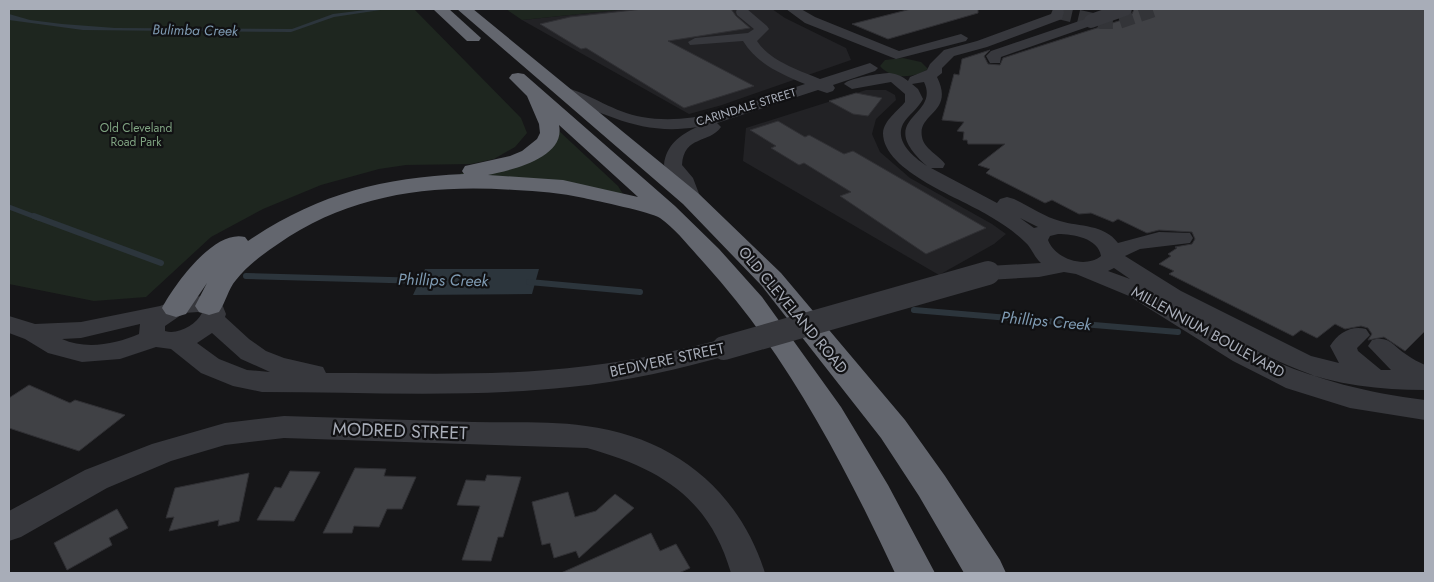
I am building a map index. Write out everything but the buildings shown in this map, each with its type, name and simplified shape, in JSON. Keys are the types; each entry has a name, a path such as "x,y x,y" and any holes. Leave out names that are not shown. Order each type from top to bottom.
{"highway":[{"name":"OLD CLEVELAND ROAD","path":"440,9 465,16 564,92 679,205 726,272 793,361 822,404 867,481 915,573"},
{"name":"OLD CLEVELAND ROAD","path":"465,16 486,50"},
{"name":"OLD CLEVELAND ROAD","path":"506,68 771,279 893,429 932,486 986,573"},
{"path":"170,311 213,260 246,235 288,211 326,196 366,184 394,178 493,168 527,156 543,145 550,134 535,92"},
{"path":"210,313 220,281 272,235 327,204 382,188 449,180 536,184 679,205"}],"street":[{"path":"792,9 810,20 853,38 898,55 920,58 932,72 936,91 933,103 914,127 914,143 918,150 938,166 1057,228 1080,230 1092,234 1152,231 1182,238"},
{"path":"995,60 994,56 996,54 1065,27 1125,9"},
{"path":"898,55 1046,12 1063,10"},
{"path":"932,72 948,53 982,44 1044,21 1057,16 1063,10"},
{"path":"742,12 762,29 749,40 752,47 765,58 826,87"},
{"path":"1018,21 1044,21 1092,36"},
{"path":"695,42 741,37 753,38"},
{"path":"853,38 871,65 912,92 915,99 894,124 893,129 894,143 905,158 928,174 1006,216 1038,245"},
{"name":"CARINDALE STREET","path":"679,205 683,178 673,165 675,151 684,140 716,126 826,87 871,65 881,56 898,55"},
{"name":"CARINDALE STREET","path":"564,92 638,122 678,125 709,120 826,87 893,78 914,80 932,72"},
{"name":"BEDIVERE STREET","path":"988,273 1038,245 1042,232 1057,228"},
{"name":"BEDIVERE STREET","path":"166,338 195,353 210,366 243,379 262,382 491,382 568,378 678,360 988,273 1073,267 1102,267 1112,255 1152,231"},
{"name":"MILLENNIUM BOULEVARD","path":"1092,234 1102,240 1112,255 1144,287 1234,350 1280,374 1336,394 1369,402 1425,410"},
{"name":"MILLENNIUM BOULEVARD","path":"1038,245 1054,260 1144,287 1294,359 1343,374 1375,379 1425,378"},
{"path":"194,304 210,313 198,331 135,346 91,353 56,347 20,328 81,330 194,304"},
{"path":"166,338 151,329 153,324 170,311"},
{"name":"BEDIVERE STREET","path":"210,313 250,354 336,381"},
{"path":"1357,335 1344,346 1344,353 1350,361 1425,410"},
{"path":"1381,346 1396,361 1425,378"},
{"name":"MODRED STREET","path":"9,527 96,480 163,452 225,434 284,427 586,437 632,449 676,471 703,494 730,528 745,558 748,573"}],"shaded area":[{"path":"627,9 772,9 785,18 846,48 851,60 722,105 689,114 522,20"},
{"path":"866,90 886,90 895,95 896,100 876,119 872,134 880,152 910,178 992,224 1006,234 994,244 939,275 743,161 746,128"}],"green space":[{"name":"Old Cleveland Road Park","path":"9,9 414,9 521,118 527,133 515,147 494,159 471,164 406,165 379,169 321,185 263,209 211,237 146,297 94,301 9,284"},
{"path":"506,9 627,9 522,20"},
{"path":"903,58 921,62 928,69 910,76 903,76 890,74 880,66 885,60"},
{"path":"558,130 618,186 623,194 458,178 461,173 486,172"}],"water":[{"name":"Bulimba Creek","path":"387,9 334,17 291,32 83,30 9,20 9,14 30,20 115,28 292,29 333,14"},
{"path":"425,269 539,269 532,294 413,295"}],"waterway":[{"name":"Phillips Creek","path":"9,207 38,218"},
{"name":"Phillips Creek","path":"34,216 161,263"},
{"name":"Phillips Creek","path":"246,276 426,281"},
{"name":"Phillips Creek","path":"529,282 640,292"},
{"name":"Phillips Creek","path":"914,310 1178,332"}],"tunnel":[{"path":"1058,12 1101,22 1119,22 1157,9"}]}
